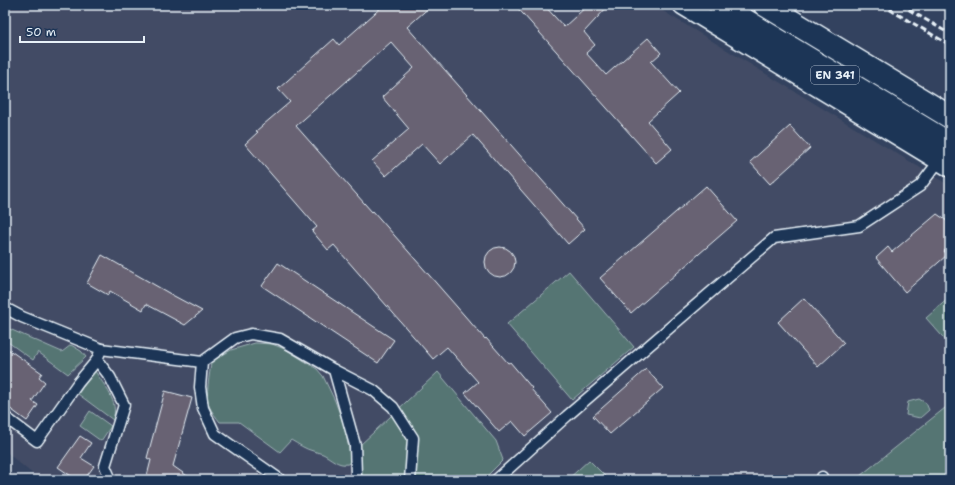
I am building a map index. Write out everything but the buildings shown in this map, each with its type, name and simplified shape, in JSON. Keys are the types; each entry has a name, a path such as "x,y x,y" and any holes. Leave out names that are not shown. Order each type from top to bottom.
{"highway":[{"name":"EN 341","path":"720,5 946,158"},
{"name":"EN 341","path":"765,5 950,117"}],"street":[{"path":"683,5 946,158"}],"lane":[{"path":"499,478 567,416 774,238 859,226 920,186 946,158"},
{"path":"5,308 22,317 101,349 202,362 235,338 251,334 280,339 334,370 373,390 393,407 413,438 410,480"},
{"path":"5,417 37,441 78,383 97,360 101,349"},
{"path":"97,360 110,377 124,405 105,466 112,480"},
{"path":"202,362 200,387 203,408 215,434 281,480"},
{"path":"334,370 355,445 356,475 354,480"}],"shaded area":[{"path":"5,5 653,5 950,186 950,480 40,480 5,451"}],"green space":[{"path":"569,271 634,347 572,400 507,324"},
{"path":"950,297 950,345 926,318"},
{"path":"5,327 62,352 71,345 81,351 86,357 68,374 38,352 33,360 5,340"},
{"path":"255,343 272,344 287,350 317,369 323,376 344,425 351,460 348,464 338,463 323,454 307,449 291,440 280,452 239,422 220,422 210,408 208,402 211,362 231,350"},
{"path":"94,371 113,400 113,420 78,394"},
{"path":"438,372 496,441 503,460 483,480 361,480 359,446"},
{"path":"919,399 926,403 929,410 920,418 906,415 908,402"},
{"path":"950,404 950,480 855,480"},
{"path":"90,411 111,426 101,441 80,426"},
{"path":"589,460 609,480 567,480"}],"railway":[{"path":"882,5 950,45"},
{"path":"901,5 950,34"}]}
